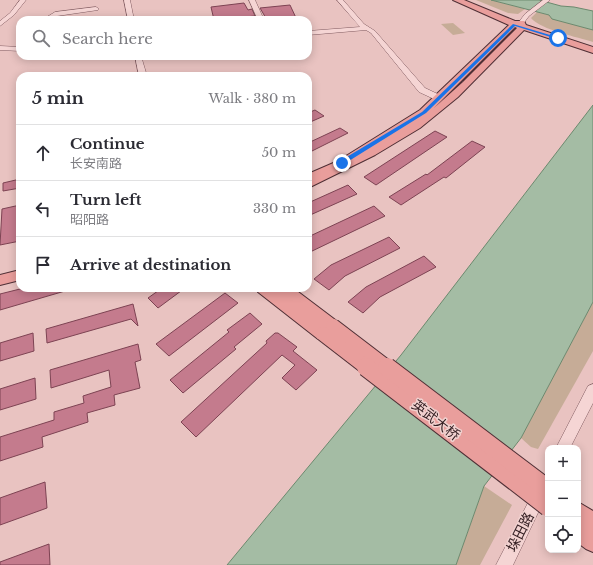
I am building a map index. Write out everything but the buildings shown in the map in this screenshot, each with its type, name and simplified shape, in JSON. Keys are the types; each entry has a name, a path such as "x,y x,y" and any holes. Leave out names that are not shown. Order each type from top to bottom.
{"main road":[{"path":"457,0 521,22"},
{"path":"466,0 593,50"},
{"path":"312,176 342,163 424,112 521,22"},
{"path":"312,182 396,139 429,117 445,104 521,22"},
{"path":"560,37 593,46"},
{"path":"0,271 16,267"},
{"path":"0,280 16,276"},
{"path":"269,292 328,330"},
{"path":"287,292 328,330"},
{"name":"英武大桥","path":"328,330 545,487"},
{"name":"英武大桥","path":"328,330 545,505"},
{"path":"581,514 593,523"},
{"path":"581,532 593,542"}],"street":[{"path":"0,24 12,14 23,0"},
{"path":"126,0 130,16"},
{"path":"252,0 259,16"},
{"path":"340,0 362,24 373,32 422,90 440,98"},
{"path":"521,22 547,0"},
{"path":"52,16 55,14 96,9"},
{"path":"312,33 368,28"},
{"path":"0,48 16,48"},
{"path":"139,60 142,72"},
{"path":"566,445 593,390"},
{"name":"垛田路","path":"504,565 546,481"}],"shaded area":[{"path":"476,0 491,0 525,9 518,14 508,13"},
{"path":"491,0 539,0 561,6 593,11 593,30 552,19 549,15"},
{"path":"537,12 549,15 553,19 593,30 593,42 560,33 543,26 531,18"},
{"path":"453,23 465,33 453,35 441,24"},
{"path":"593,105 593,302 521,438 484,486 456,565 227,565 401,355"},
{"path":"593,302 593,351 538,449 531,447 521,438"},
{"path":"484,486 512,505 480,565 456,565"}],"route":[{"path":"342,163 424,112 514,24 558,38"}]}
